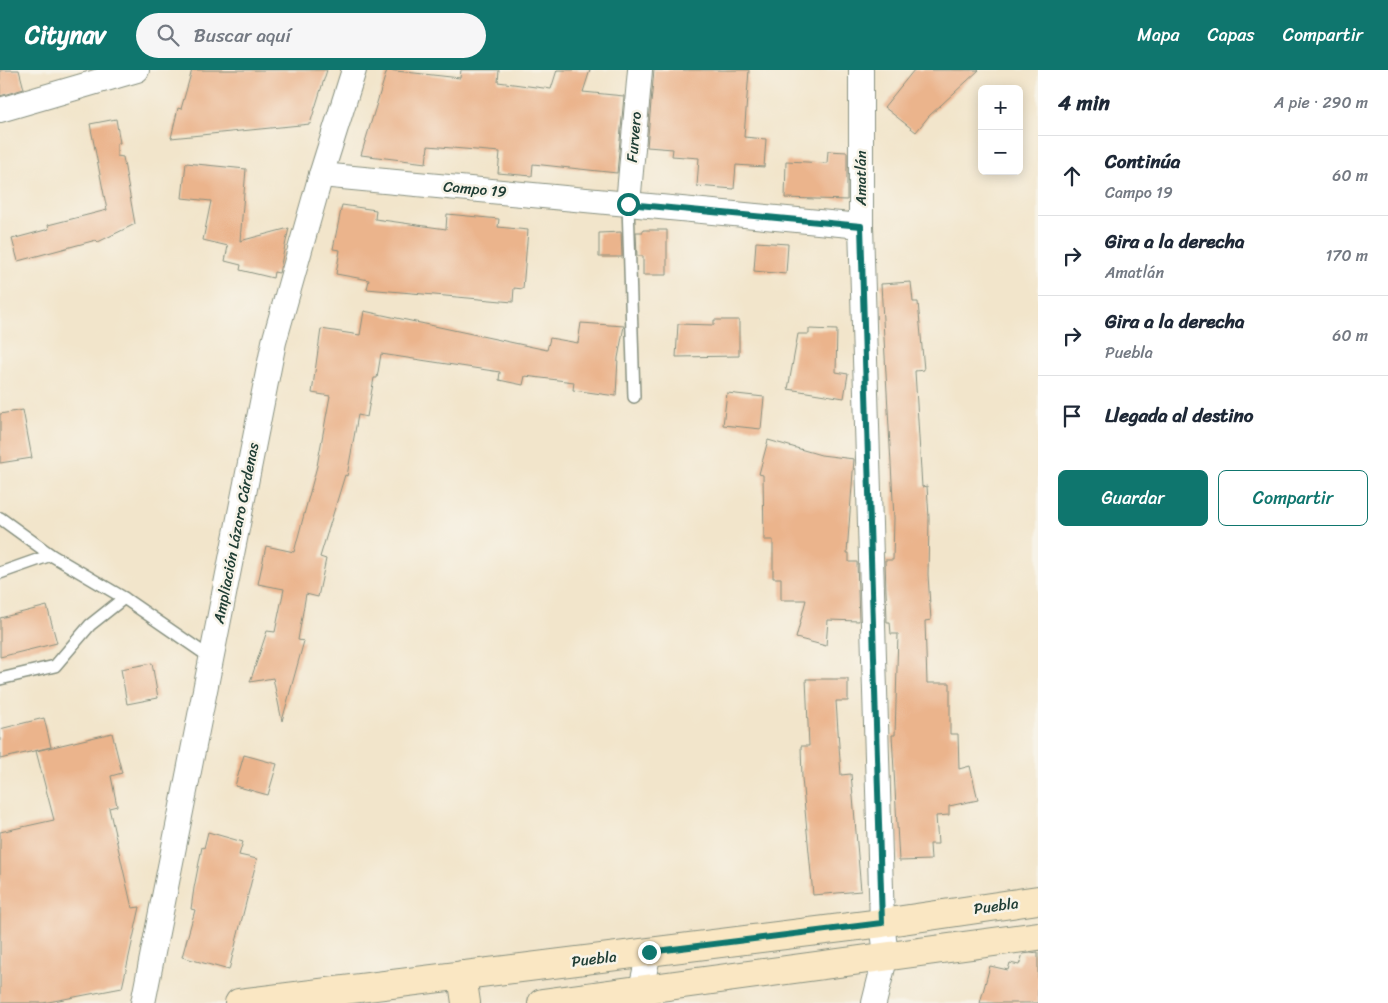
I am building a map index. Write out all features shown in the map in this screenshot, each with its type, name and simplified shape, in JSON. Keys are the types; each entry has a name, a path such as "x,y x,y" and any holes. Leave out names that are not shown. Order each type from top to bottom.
{"main road":[{"name":"Puebla","path":"239,1003 882,923 1038,900"},
{"path":"542,1003 640,997 886,955 1038,936"},
{"path":"462,975 466,1003"}],"street":[{"path":"0,110 137,70"},
{"name":"Ampliación Lázaro Cárdenas","path":"143,1003 274,342 321,175 354,70"},
{"name":"Furvero","path":"628,204 640,70"},
{"name":"Amatlán","path":"860,70 861,226 882,923 886,955 874,1003"},
{"name":"Campo 19","path":"321,175 861,226"},
{"path":"640,997 649,952"}],"lane":[{"path":"628,204 634,397"},
{"path":"0,518 51,555 124,598 211,658"},
{"path":"0,573 51,555"},
{"path":"0,679 55,666 90,625 124,598"}],"building":[{"path":"0,70 19,70 24,89 0,96"},
{"path":"192,70 327,70 310,124 171,138 178,108 181,109"},
{"path":"387,70 460,78 461,70 499,70 498,82 551,89 557,70 590,70 583,92 624,96 617,173 533,164 532,176 498,173 500,152 428,146 426,163 361,155"},
{"path":"654,70 749,70 744,137 766,139 764,167 736,165 734,189 697,186 699,158 672,156 673,149 647,147"},
{"path":"914,70 979,70 929,116 916,132 884,107"},
{"path":"116,119 120,143 117,143 117,156 123,157 135,224 98,242 96,240 18,261 12,239 49,229 48,225 107,210 90,124"},
{"path":"828,151 847,152 847,200 785,198 786,161 827,163"},
{"path":"186,163 246,169 240,241 289,228 279,273 274,272 273,278 240,270 241,265 225,261 228,246 203,240 211,201 182,198"},
{"path":"342,205 376,210 375,219 446,229 447,214 499,219 498,227 528,230 523,289 514,288 513,302 367,289 369,280 336,274 340,250 333,249"},
{"path":"643,230 667,230 667,275 643,275 643,256 637,256 636,232 643,232"},
{"path":"621,232 622,257 599,257 599,233"},
{"path":"756,242 788,244 786,274 754,271"},
{"path":"911,282 913,302 918,302 924,370 915,371 922,487 927,486 929,518 928,575 931,620 925,621 927,683 950,683 950,734 958,734 959,769 970,766 978,800 949,806 949,815 936,816 938,844 930,844 931,860 899,861 892,735 895,735 898,634 891,634 890,622 887,622 885,560 893,560 894,518 881,284"},
{"path":"364,311 547,350 550,338 578,343 581,323 624,326 618,358 616,396 573,390 574,382 525,376 523,385 499,380 500,372 381,354 377,378 374,378 367,417 358,415 347,476 345,475 320,557 326,559 318,597 306,594 298,640 304,641 282,721 273,678 250,682 267,631 275,632 284,589 258,584 266,546 294,552 317,466 330,396 312,393 321,329 360,335"},
{"path":"714,320 739,320 739,356 676,357 678,324 714,325"},
{"path":"809,329 837,330 836,372 848,374 844,398 788,389 798,334 809,334"},
{"path":"727,393 764,397 761,429 723,425"},
{"path":"23,410 32,458 0,463 0,414"},
{"path":"768,440 821,455 854,459 847,553 849,553 849,562 857,562 859,621 828,620 826,646 796,638 806,600 781,600 781,578 773,578 773,540 764,540 763,475 759,474"},
{"path":"47,606 57,643 0,657 0,618"},
{"path":"152,663 158,698 127,704 121,669"},
{"path":"806,679 848,679 848,701 836,701 841,775 851,774 861,891 813,895 802,778 801,746 809,746"},
{"path":"44,718 51,747 0,759 0,729"},
{"path":"112,733 122,773 111,776 117,806 109,808 132,908 140,907 122,988 43,1003 0,1003 0,832 54,820 36,751"},
{"path":"244,755 277,764 268,795 235,786"},
{"path":"208,832 243,842 239,855 257,859 229,970 182,957 195,910 191,909 194,888 202,847 204,848"},
{"path":"1038,952 1038,1003 980,1003 990,966 1008,970 1010,963 1019,965 1023,954"}],"route":[{"path":"628,204 861,226 882,923 649,952"}]}
